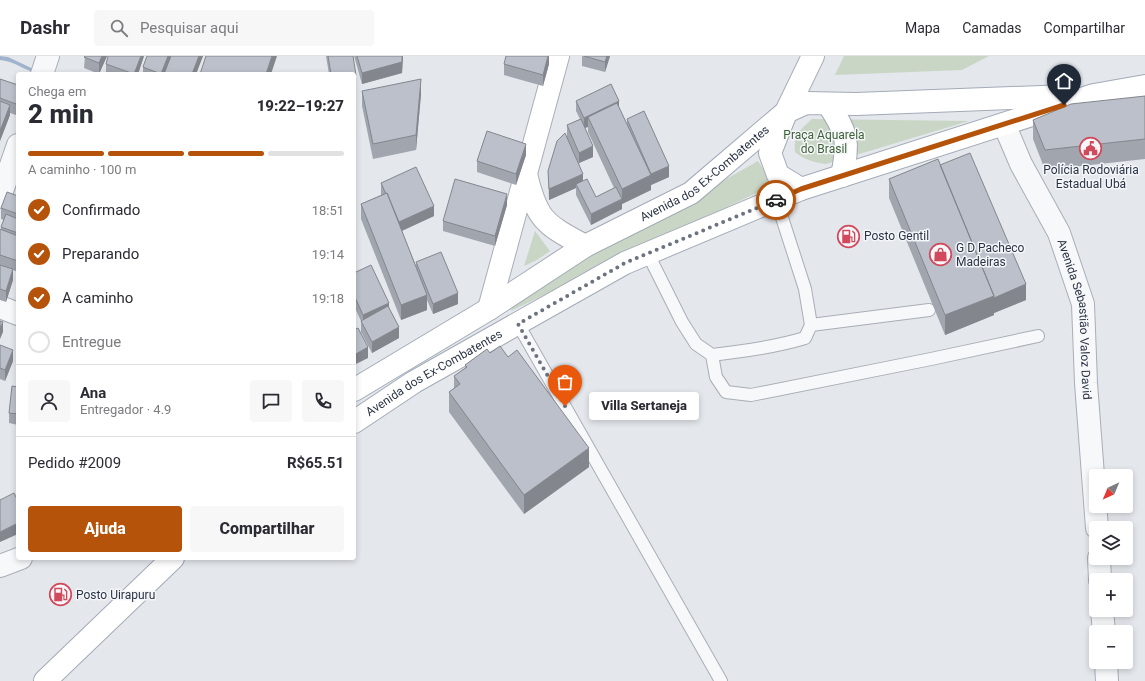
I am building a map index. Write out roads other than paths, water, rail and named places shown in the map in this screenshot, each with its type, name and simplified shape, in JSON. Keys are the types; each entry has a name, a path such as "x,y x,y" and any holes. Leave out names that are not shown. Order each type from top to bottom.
{"main road":[{"path":"414,382 476,330 489,309 558,56"},
{"path":"801,189 778,175 770,153 786,112 813,56"},
{"name":"Avenida dos Ex-Combatentes","path":"356,421 414,382 625,263 801,189 1094,95 1145,86"},
{"name":"Avenida dos Ex-Combatentes","path":"356,389 489,309 585,246 691,193 786,112 806,103 828,104 1094,95"},
{"path":"828,104 843,126 847,150 842,176"},
{"path":"526,174 531,197 540,216 556,230 585,246"},
{"path":"45,681 166,562"}],"street":[{"name":"Avenida Sebastião Valoz David","path":"1004,124 1021,164 1059,233 1083,304 1086,384 1096,521"},
{"path":"6,198 16,154"},
{"path":"0,307 16,313"},
{"path":"0,566 16,560"}],"lane":[{"path":"648,254 689,333 696,344 712,355 788,343 805,338 811,325 805,289 776,199"},
{"path":"811,325 929,310"},
{"path":"518,324 721,681"},
{"path":"712,355 716,377 726,392 750,395 1038,336"}],"water":[{"path":"0,56 8,57 40,72 33,72 0,60"}],"place":[{"name":"Polícia Rodoviária Estadual Ubá","path":"1091,149"},
{"name":"Posto Gentil","path":"848,236"},
{"name":"G D Pacheco Madeiras","path":"941,255"},
{"name":"Villa Sertaneja","path":"565,406"},
{"name":"Posto Uirapuru","path":"60,595"}],"park label":[{"name":"Praça Aquarela do Brasil","path":"824,142"}]}
